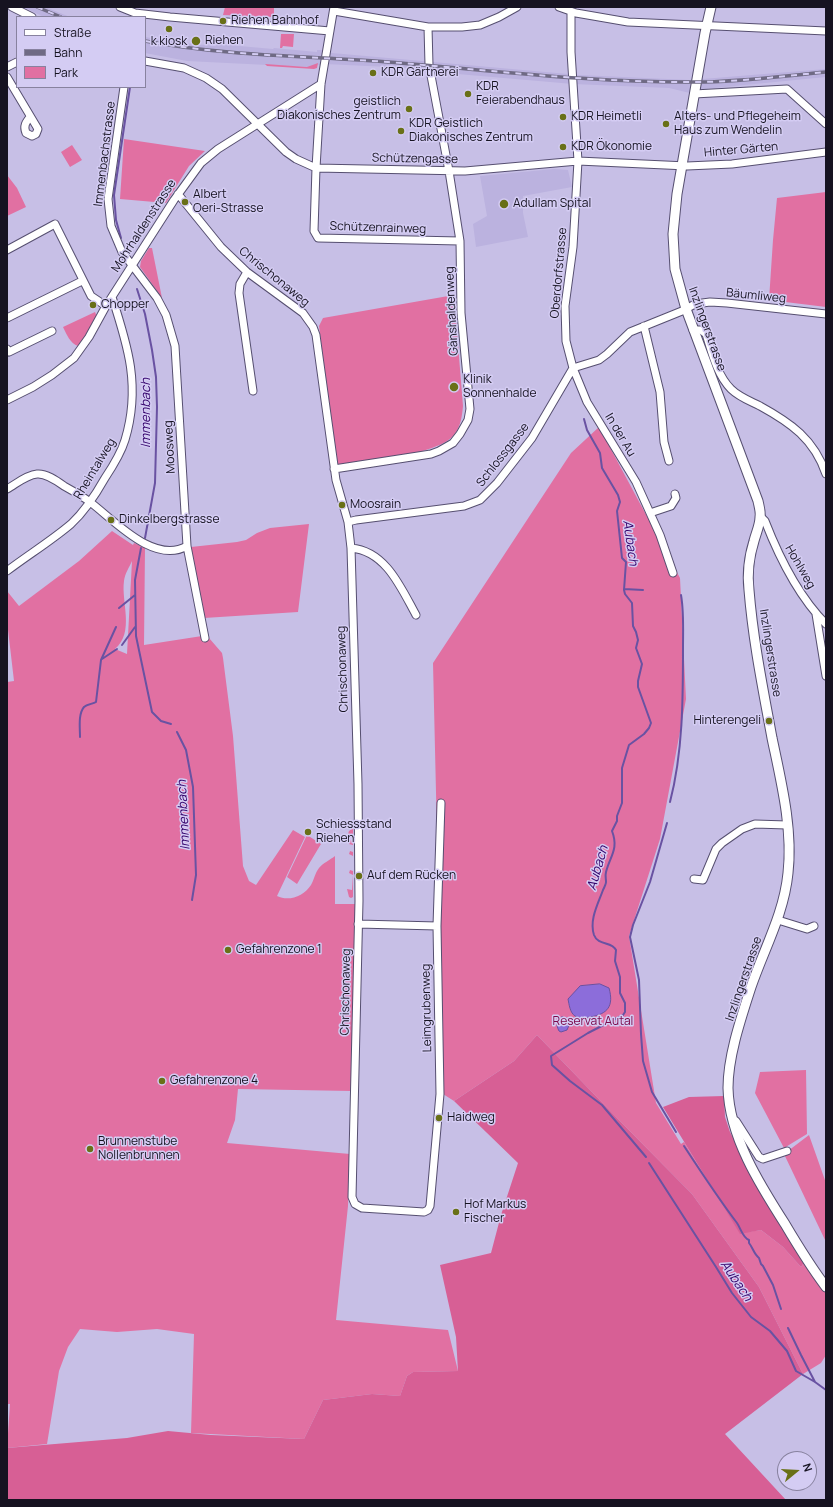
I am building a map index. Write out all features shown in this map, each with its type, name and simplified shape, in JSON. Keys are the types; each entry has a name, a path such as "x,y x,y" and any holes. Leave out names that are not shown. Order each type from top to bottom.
{"street":[{"path":"12,7 30,16"},
{"path":"120,7 135,12 170,17 330,31"},
{"path":"316,168 321,84 334,9 428,27 462,27 480,25 517,7"},
{"path":"559,7 571,12 628,22 826,30"},
{"name":"Inzlingerstrasse","path":"711,7 682,166 674,219 673,253 678,284 693,330 758,501 760,517 750,558 748,578 760,672 780,778 787,825 788,873 778,920 752,986 736,1039 728,1076 729,1103 734,1126 756,1176 812,1268 826,1287"},
{"name":"Oberdorfstrasse","path":"571,12 571,52 578,161 573,247 565,316 566,341 573,368"},
{"name":"Gänshaldenweg","path":"334,469 431,454 453,443 468,420 470,409 461,313 460,241 449,171 428,65 428,27"},
{"name":"Schützengasse","path":"146,60 184,68 206,78 222,89 286,152 296,159 316,168 449,171 497,169 578,161 682,166"},
{"path":"7,77 30,117"},
{"name":"Mohrhaldenstrasse","path":"7,400 33,387 74,358 131,266 178,194 201,163 218,148 321,84"},
{"name":"Immenbachstrasse","path":"124,88 110,185 108,212 110,226 115,238 131,266"},
{"path":"694,94 787,89 826,124"},
{"name":"Hinter Gärten","path":"682,166 732,164 826,152"},
{"name":"Schützenrainweg","path":"316,168 314,231 318,238 460,241"},
{"name":"Chrischonaweg","path":"178,194 221,247 247,272 303,313 313,327 317,344 334,469 338,490 348,522 351,548 358,789 358,924 352,1197 355,1204 362,1208 424,1212 428,1210"},
{"path":"7,250 54,224 91,296 106,306"},
{"name":"Moosweg","path":"131,266 158,298 166,315 175,346 187,546 205,638"},
{"path":"247,272 240,284 239,293 252,391"},
{"path":"7,318 82,281"},
{"name":"Rheintalweg","path":"7,571 71,523 90,502 118,457 125,440 130,419 132,370 126,341 112,297"},
{"name":"Bäumliweg","path":"573,368 599,360 608,354 630,332 695,304 710,302 826,314"},
{"path":"644,326 660,392 664,442 669,461"},
{"path":"693,330 701,330 706,334 720,374 731,389 790,423 799,431 817,454 826,474"},
{"path":"8,351 52,331"},
{"name":"In der Au","path":"573,368 587,402 636,482 660,535 673,573"},
{"name":"Schlossgasse","path":"348,522 464,506 480,500 497,484 532,438 573,368"},
{"path":"7,489 24,479 38,474 52,478 90,502 138,541 159,548 173,550 187,546"},
{"path":"650,513 671,506 676,498 675,494"},
{"name":"Hohlweg","path":"760,517 764,521 783,563 816,614 826,624"},
{"path":"351,548 360,549 381,560 398,584 416,615"},
{"path":"816,614 826,676"},
{"name":"Leimgrubenweg","path":"428,1210 431,1199 440,1094 437,926 441,804"},
{"path":"694,879 703,880 716,850 722,843 742,829 749,826 762,824 787,825"},
{"path":"778,920 807,929 814,926"},
{"path":"358,924 437,926"},
{"path":"736,1121 759,1157 763,1159 787,1150"}],"shaded area":[{"path":"23,7 45,7 68,16 42,16"},
{"path":"146,37 174,42 216,46 217,44 317,52 317,50 321,50 332,53 579,75 690,80 826,69 826,77 704,89 694,94 669,88 573,84 423,71 410,68 325,64 308,67 187,61 146,53"},
{"name":"Adullam Spital","path":"554,169 568,170 572,187 523,196 523,213 528,237 476,247 473,224 487,216 480,176"},
{"path":"600,984 609,988 611,1000 608,1008 596,1016 578,1018 573,1015 568,999 580,986"},
{"path":"562,1017 567,1018 570,1023 567,1030 561,1032 558,1029 557,1023"},
{"path":"537,1035 692,1194 759,1287 803,1374 725,1434 786,1500 7,1500 7,1448 127,1438 168,1431 211,1435 304,1439 323,1400 372,1394 400,1396 407,1376 413,1372 458,1371 456,1337 440,1265 491,1253 501,1215 518,1163 454,1101 514,1061"},
{"path":"724,1096 725,1117 730,1132 746,1163 805,1261 801,1267 783,1247 761,1230 740,1234 663,1107 689,1097"}],"green space":[{"path":"225,7 274,7 274,17 223,15"},
{"path":"281,34 294,34 293,47 283,46 280,48"},
{"path":"318,63 317,68 314,69 267,66 265,64 307,67"},
{"path":"124,139 205,151 189,166 166,203 120,199"},
{"path":"72,145 82,160 70,167 61,152"},
{"path":"7,175 17,188 26,207 7,216"},
{"path":"826,192 826,307 769,300 777,198"},
{"path":"149,248 152,248 162,298 140,267 141,261"},
{"path":"454,295 463,406 461,421 454,435 445,442 433,448 417,453 337,466 319,326 323,318"},
{"path":"95,312 97,317 90,330 78,346 75,345 63,327"},
{"name":"Reservat Autal","path":"599,427 680,578 686,699 660,839 629,936 656,1103 681,1144 684,1142 740,1233 761,1230 783,1247 801,1267 805,1261 826,1292 826,1355 821,1363 803,1374 759,1287 692,1194 537,1035 514,1061 454,1101 443,1094 433,663 571,453"},
{"path":"309,524 298,612 204,618 191,547 237,542 246,540 257,533 270,528"},
{"path":"112,531 133,545 134,543 145,548 144,645 202,636 209,638 222,653 233,736 243,866 249,881 256,885 293,830 305,837 277,896 282,898 291,898 300,895 311,885 319,868 335,856 335,904 359,904 352,1091 238,1089 235,1120 227,1143 350,1154 348,1206 336,1320 448,1330 458,1371 413,1372 407,1376 400,1396 372,1394 323,1400 304,1439 191,1433 194,1334 157,1329 117,1332 80,1329 68,1347 59,1371 47,1444 7,1448 10,1404 7,1404 7,682 14,681 7,621 7,591 19,606 79,561","holes":["132,561 127,654 115,649 121,642 126,626 124,581"]},
{"path":"353,828 353,837 348,834"},
{"path":"307,835 321,844 297,884 287,877"},
{"path":"349,840 353,841 353,845 349,844"},
{"path":"350,851 353,852 353,856 349,854"},
{"path":"350,870 353,871 353,875 349,873"},
{"path":"353,875 353,897 351,898 349,897 347,889 352,890"},
{"path":"806,1070 807,1134 784,1148 755,1093 760,1072"},
{"path":"809,1135 826,1183 826,1242 784,1154"}],"waterway":[{"name":"Immenbach","path":"121,238 116,220 114,195 130,88"},
{"name":"Immenbach","path":"137,289 145,314 152,350 156,377 157,407 155,483 145,538"},
{"name":"Aubach","path":"584,419 587,430 600,453 602,468 618,495 620,502 617,511 622,558 626,562 624,590 625,594 632,603 633,626 638,640 636,648 642,664 638,687 651,723 644,734 629,745 622,768 622,803 617,816 617,821 612,831 615,843 606,872 606,884 593,918 593,929 596,938 599,941 611,945 616,950 615,961 620,977 620,993 625,1003 625,1012 623,1015 588,1033 551,1056 552,1065 570,1081 602,1105 646,1157"},
{"name":"Immenbach","path":"141,548 135,580 136,636 152,712 161,721 171,724"},
{"path":"624,589 643,590"},
{"path":"119,608 135,595"},
{"name":"Aubach","path":"670,802 678,764 680,745 683,686 683,608 681,595"},
{"path":"80,737 81,713 85,706 96,702 101,660 116,627"},
{"path":"122,645 135,627"},
{"path":"102,659 117,649"},
{"name":"Immenbach","path":"177,732 186,750 193,787 196,875 192,900"},
{"name":"Aubach","path":"667,823 650,882 633,925 630,937 639,980 643,1061 652,1092 676,1132"},
{"name":"Aubach","path":"684,1146 716,1195 749,1240 749,1243 759,1258 773,1285 781,1309"},
{"name":"Aubach","path":"649,1163 732,1293 751,1317 770,1331 787,1351 796,1371 826,1390"},
{"path":"788,1328 815,1382"}],"railway":[{"path":"37,7 59,16"},
{"path":"146,41 236,53 388,62 580,78 657,82 712,82 826,72"}],"place":[{"name":"Riehen Bahnhof","path":"223,21"},
{"name":"k kiosk","path":"169,29"},
{"name":"Riehen","path":"196,41"},
{"name":"KDR Gärtnerei","path":"373,73"},
{"name":"KDR Feierabendhaus","path":"468,94"},
{"name":"geistlich Diakonisches Zentrum","path":"409,109"},
{"name":"KDR Heimetli","path":"563,117"},
{"name":"Alters- und Pflegeheim Haus zum Wendelin","path":"666,124"},
{"name":"KDR Geistlich Diakonisches Zentrum","path":"401,131"},
{"name":"KDR Ökonomie","path":"563,147"},
{"name":"Albert Oeri-Strasse","path":"185,202"},
{"name":"Adullam Spital","path":"504,204"},
{"name":"Chopper","path":"93,305"},
{"name":"Klinik Sonnenhalde","path":"454,387"},
{"name":"Moosrain","path":"342,505"},
{"name":"Dinkelbergstrasse","path":"111,520"},
{"name":"Hinterengeli","path":"769,721"},
{"name":"Schiessstand Riehen","path":"308,832"},
{"name":"Auf dem Rücken","path":"359,876"},
{"name":"Gefahrenzone 1","path":"228,950"},
{"name":"Gefahrenzone 4","path":"162,1081"},
{"name":"Haidweg","path":"439,1118"},
{"name":"Brunnenstube Nollenbrunnen","path":"90,1149"},
{"name":"Hof Markus Fischer","path":"456,1212"}]}
